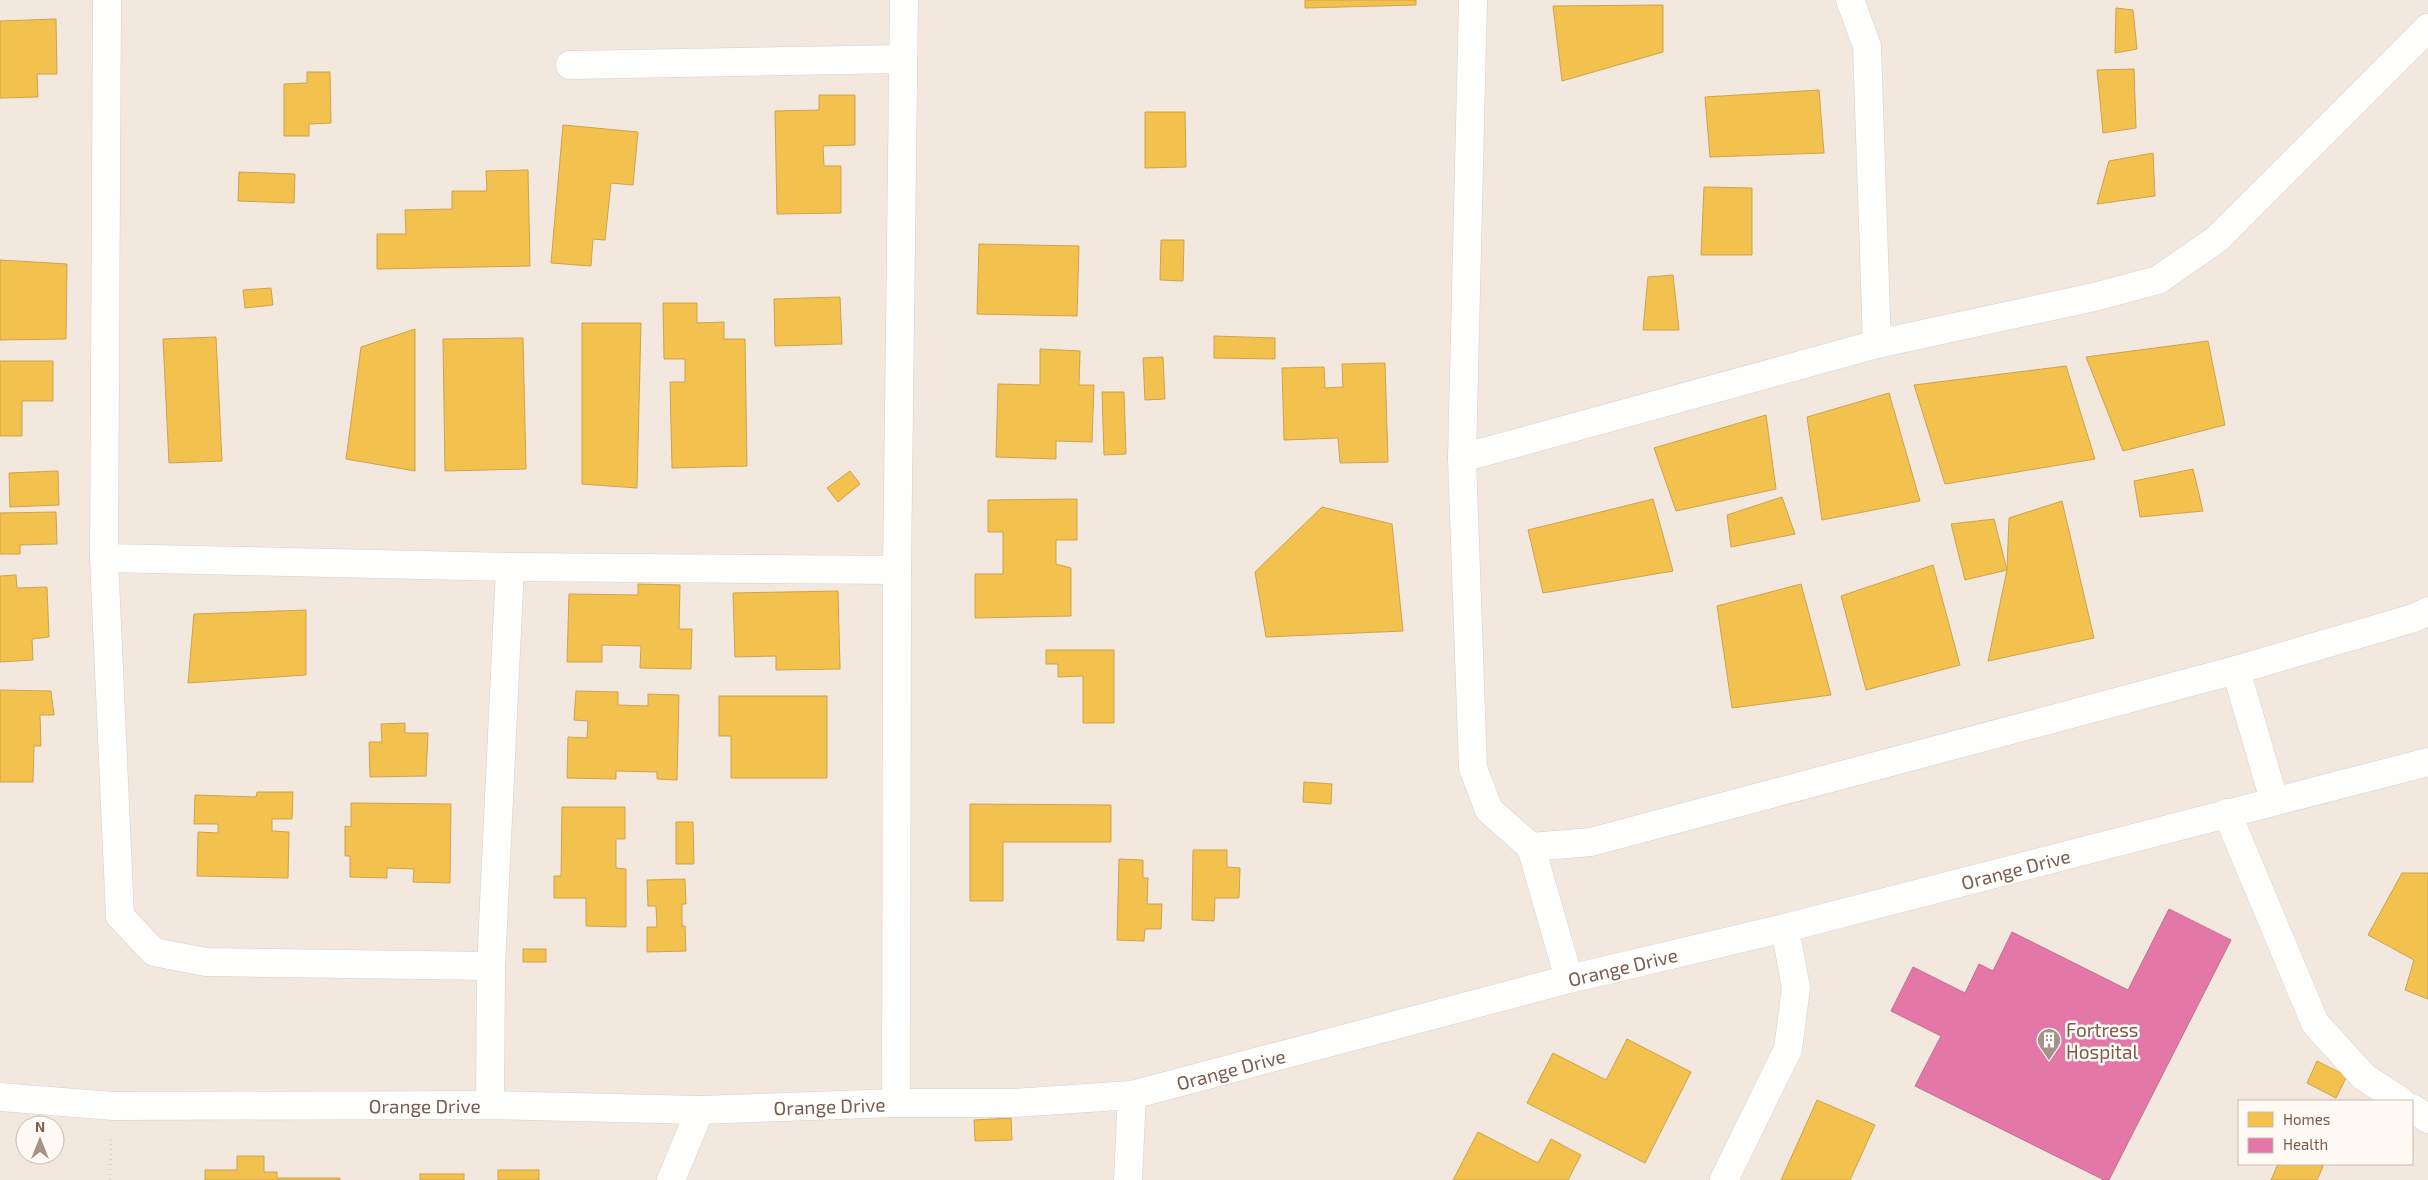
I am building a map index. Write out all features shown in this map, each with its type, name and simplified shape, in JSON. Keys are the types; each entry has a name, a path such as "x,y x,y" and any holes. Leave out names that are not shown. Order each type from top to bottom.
{"street":[{"path":"107,0 104,558 120,916 154,952 206,962 491,966"},
{"path":"896,1104 897,570 904,0"},
{"path":"1473,0 1462,458 1473,768 1489,810 1531,846 1570,979"},
{"path":"1850,0 1867,46 1877,344"},
{"path":"1462,458 1877,344 2094,297 2158,280 2217,239 2428,28"},
{"path":"570,65 903,59"},
{"path":"104,558 510,566 897,570"},
{"path":"490,1105 491,966 510,566"},
{"path":"1531,846 1591,842 2236,670 2414,618 2428,611"},
{"path":"2236,670 2274,800"},
{"name":"Orange Drive","path":"0,1097 113,1106 490,1105 700,1110 896,1104 1014,1104 1132,1095 1570,979 1785,928 2274,800 2428,762"},
{"path":"2227,813 2315,1023 2364,1077 2399,1100"},
{"path":"1724,1180 1788,1049 1796,988 1785,928"},
{"path":"1128,1180 1132,1095"},
{"path":"2413,1109 2428,1119"},
{"path":"671,1180 700,1110"}],"path":[{"path":"110,1180 113,1106"}],"shaded area":[{"path":"0,0 2428,0 2428,1180 0,1180"}],"building: Homes":[{"path":"1305,0 1416,0 1416,5 1305,8"},
{"path":"1663,5 1663,52 1562,81 1553,6"},
{"path":"2116,8 2133,10 2137,49 2115,53"},
{"path":"56,19 57,74 37,74 38,97 0,98 0,21"},
{"path":"2134,69 2136,128 2103,133 2097,70"},
{"path":"307,72 330,72 331,123 309,124 309,136 284,136 284,84 307,83"},
{"path":"1819,90 1824,153 1710,157 1705,97"},
{"path":"819,95 855,95 855,145 823,146 824,166 841,166 841,213 777,214 775,111 819,110"},
{"path":"1145,112 1185,112 1186,167 1145,168"},
{"path":"563,125 638,132 633,185 611,183 605,240 593,239 591,266 551,263"},
{"path":"2153,153 2155,196 2097,204 2109,161"},
{"path":"528,170 530,266 377,269 377,234 406,234 405,210 452,209 452,191 487,191 486,171"},
{"path":"239,172 295,174 294,203 238,201"},
{"path":"1704,187 1752,188 1752,255 1701,255"},
{"path":"1161,240 1184,240 1183,281 1160,280"},
{"path":"979,244 1079,246 1077,316 977,314"},
{"path":"0,260 67,264 66,339 0,340"},
{"path":"1673,275 1679,330 1643,330 1648,277"},
{"path":"271,288 273,305 245,308 243,290"},
{"path":"840,297 842,344 775,346 774,299"},
{"path":"663,303 697,303 697,323 724,322 724,339 745,339 747,466 672,468 670,382 685,382 685,359 664,359"},
{"path":"582,323 641,323 637,488 582,484"},
{"path":"415,329 415,471 346,459 361,347"},
{"path":"1214,336 1275,338 1275,359 1214,358"},
{"path":"216,337 222,461 169,463 163,339"},
{"path":"523,338 526,469 445,471 443,339"},
{"path":"2208,341 2225,425 2123,451 2086,357"},
{"path":"1040,349 1080,351 1079,385 1094,385 1092,442 1056,441 1056,459 996,457 998,384 1040,385"},
{"path":"1163,357 1165,399 1145,400 1143,358"},
{"path":"0,361 53,361 53,401 22,401 22,436 0,436"},
{"path":"1385,363 1388,462 1340,463 1338,438 1284,440 1282,368 1324,367 1325,388 1343,387 1342,364"},
{"path":"2066,366 2095,459 1945,484 1914,385"},
{"path":"1102,392 1124,392 1126,454 1104,455"},
{"path":"1889,393 1920,501 1822,520 1807,417"},
{"path":"1766,415 1776,489 1676,511 1654,448"},
{"path":"2193,469 2203,511 2140,517 2134,481"},
{"path":"58,471 59,505 10,507 9,473"},
{"path":"850,471 860,484 838,502 827,488"},
{"path":"1782,497 1795,534 1731,547 1727,515"},
{"path":"1077,499 1077,540 1056,540 1056,564 1071,568 1071,616 975,618 975,574 1003,574 1003,532 988,532 988,500"},
{"path":"1653,499 1673,571 1543,593 1528,530"},
{"path":"2062,501 2094,638 1988,661 2007,570 2009,518"},
{"path":"1322,507 1392,524 1403,631 1266,637 1255,572"},
{"path":"56,512 57,544 20,545 20,554 0,554 0,513"},
{"path":"1994,519 2007,570 1965,580 1951,524"},
{"path":"1933,565 1960,665 1866,690 1841,596"},
{"path":"16,575 17,588 47,587 49,637 32,639 33,660 0,662 0,576"},
{"path":"638,584 680,585 679,629 692,629 691,669 640,668 641,646 602,645 602,662 567,662 569,594 638,595"},
{"path":"1801,584 1831,695 1732,708 1717,606"},
{"path":"838,591 840,669 776,670 776,656 735,657 733,593"},
{"path":"306,610 306,675 188,683 194,614"},
{"path":"1046,650 1114,650 1114,723 1083,723 1083,676 1058,677 1058,664 1046,664"},
{"path":"0,690 51,691 54,715 40,715 41,746 34,746 33,782 0,782"},
{"path":"576,691 618,692 618,705 648,706 648,694 679,695 677,780 657,779 657,772 616,771 616,779 567,778 568,737 587,738 588,721 574,720"},
{"path":"719,696 827,696 827,778 731,778 731,736 719,736"},
{"path":"405,723 405,733 428,733 426,776 370,777 369,742 382,742 381,724"},
{"path":"1304,782 1332,784 1331,804 1303,802"},
{"path":"257,792 293,792 292,819 272,819 272,831 289,832 288,878 197,876 198,832 218,833 218,824 194,824 195,795 256,797"},
{"path":"351,803 451,804 450,883 413,882 414,869 387,868 387,878 350,877 350,856 345,856 345,826 351,827"},
{"path":"970,804 1111,805 1111,842 1003,842 1003,901 970,901"},
{"path":"562,807 625,807 625,839 616,839 616,868 626,869 626,927 586,926 586,898 554,898 554,876 561,876"},
{"path":"676,822 693,822 694,864 676,864"},
{"path":"1193,850 1227,850 1227,867 1240,868 1239,898 1215,898 1214,921 1192,920"},
{"path":"1119,859 1143,860 1143,878 1148,878 1147,904 1162,904 1161,929 1145,929 1144,941 1117,940"},
{"path":"2402,873 2428,873 2428,999 2405,990 2414,960 2368,935"},
{"path":"685,879 686,904 682,904 682,926 685,926 686,951 647,952 647,927 657,927 656,906 648,906 647,880"},
{"path":"523,949 546,949 546,962 523,962"},
{"path":"1627,1039 1691,1072 1645,1163 1527,1103 1553,1053 1606,1080"},
{"path":"2317,1061 2347,1076 2336,1098 2307,1083"},
{"path":"1817,1100 1875,1125 1850,1180 1781,1180"},
{"path":"1011,1118 1012,1140 975,1141 974,1120"},
{"path":"1478,1132 1538,1163 1551,1139 1581,1155 1568,1180 1453,1180"},
{"path":"237,1156 264,1156 264,1172 277,1172 277,1178 340,1178 340,1180 205,1180 205,1170 237,1170"},
{"path":"2278,1165 2324,1165 2317,1180 2271,1180"},
{"path":"498,1170 539,1170 539,1180 498,1180"},
{"path":"420,1174 464,1174 464,1180 420,1180"}],"building: Health":[{"name":"Fortress Hospital","path":"2169,909 2231,940 2109,1180 2104,1180 1915,1086 1941,1036 1891,1011 1913,967 1965,993 1979,964 1993,971 2012,932 2128,990"}],"place":[{"name":"Fortress Hospital","path":"2049,1061"}]}
